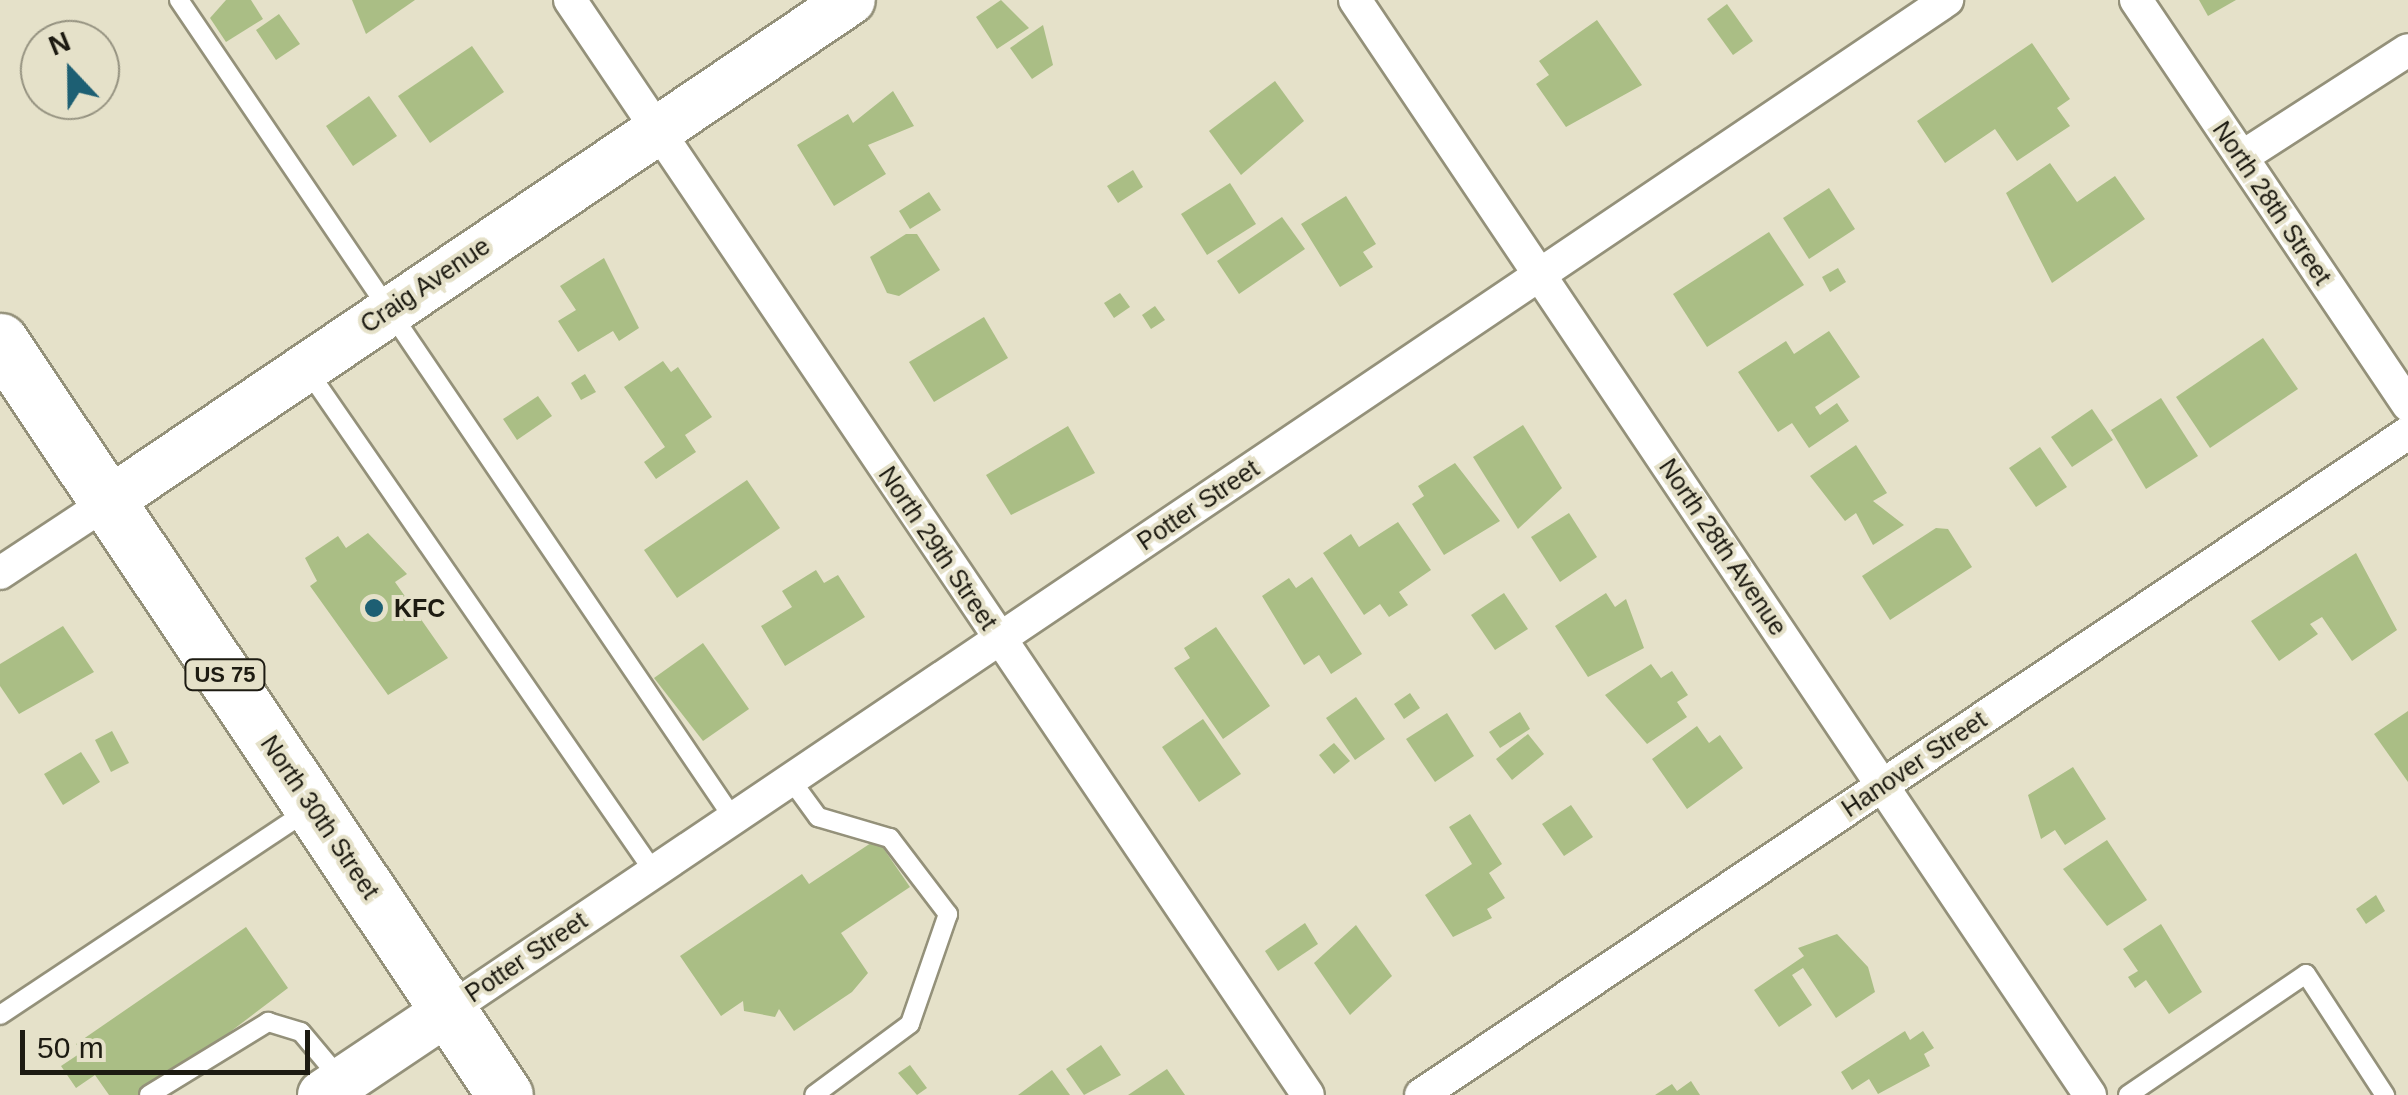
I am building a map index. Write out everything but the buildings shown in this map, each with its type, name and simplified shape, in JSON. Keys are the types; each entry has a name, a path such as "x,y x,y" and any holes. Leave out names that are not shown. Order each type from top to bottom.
{"highway":[{"name":"North 30th Street","path":"0,341 505,1095"}],"main road":[{"name":"Craig Avenue","path":"109,501 851,0"},
{"path":"332,1088 448,1010"}],"street":[{"name":"North 29th Street","path":"570,0 1308,1095"},
{"name":"North 28th Avenue","path":"1355,0 2090,1095"},
{"name":"Potter Street","path":"448,1010 1947,0"},
{"name":"North 28th Street","path":"2136,0 2408,406"},
{"path":"2242,156 2408,50"},
{"name":"Hanover Street","path":"1421,1095 2408,433"},
{"name":"Craig Avenue","path":"0,574 109,501"}],"lane":[{"path":"179,0 734,818"},
{"path":"305,366 654,872"},
{"path":"791,780 818,817 890,838 948,914 910,1024 814,1095"},
{"path":"0,1014 313,806"},
{"path":"2128,1095 2306,974 2385,1095"},
{"path":"149,1095 268,1022 301,1032 332,1088"}],"place":[{"name":"KFC","path":"374,608"}]}
